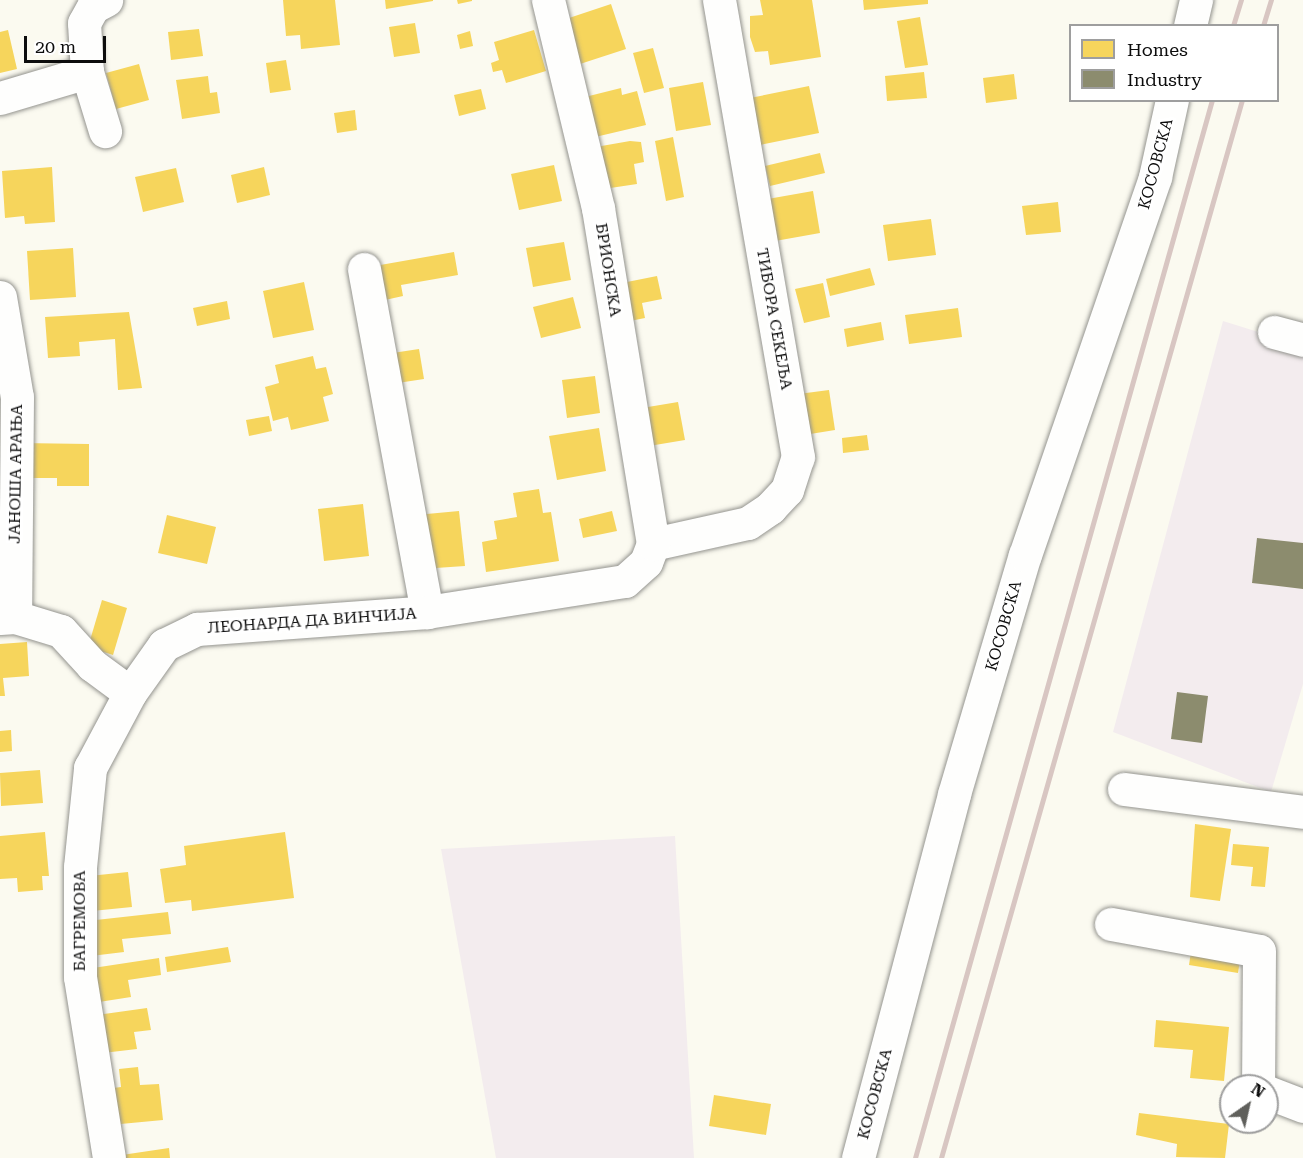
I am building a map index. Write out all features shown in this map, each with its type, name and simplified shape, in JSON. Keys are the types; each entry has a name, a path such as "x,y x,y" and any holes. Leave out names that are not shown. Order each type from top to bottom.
{"street":[{"name":"БРИОНСКА","path":"548,0 598,208 653,544"},
{"name":"ТИБОРА СЕКЕЉА","path":"653,544 748,523 787,490 798,457 719,0"},
{"path":"1190,24 1196,0"},
{"path":"99,4 84,23 87,72 105,131"},
{"path":"0,99 87,72"},
{"name":"КОСОВСКА","path":"858,1158 954,794 1022,566 1155,177 1173,102"},
{"name":"ЛЕОНАРДА ДА ВИНЧИЈА","path":"364,269 427,612"},
{"name":"ЈАНОША АРАЊА","path":"0,297 17,397 7,618"},
{"name":"ЛЕОНАРДА ДА ВИНЧИЈА","path":"130,693 164,645 197,629 427,612 625,581 646,562 653,544"},
{"path":"7,618 61,631 92,665 130,693"},
{"name":"БАГРЕМОВА","path":"109,1158 80,977 80,867 90,768 130,693"},
{"path":"1124,789 1303,812"},
{"path":"1111,924 1259,951 1258,1074"},
{"path":"1279,1097 1303,1106"}],"shaded area":[{"path":"1223,321 1303,346 1303,684 1271,792 1113,732"},
{"path":"675,836 694,1158 496,1158 441,849"}],"building: Homes":[{"path":"283,0 335,0 340,45 301,49 300,35 286,36"},
{"path":"385,0 433,0 433,1 386,9"},
{"path":"457,0 472,0 472,1 458,4"},
{"path":"760,0 812,0 821,57 770,65 768,51 755,52 750,37 750,16 763,15"},
{"path":"863,0 928,0 928,4 864,10"},
{"path":"611,4 626,49 580,64 566,19"},
{"path":"920,17 928,65 905,68 897,21"},
{"path":"415,23 420,53 394,57 389,27"},
{"path":"199,29 203,56 171,60 168,32"},
{"path":"8,30 17,69 0,73 0,32"},
{"path":"534,30 546,71 506,83 502,70 493,72 491,63 499,60 494,42"},
{"path":"470,31 473,46 460,49 457,35"},
{"path":"653,48 664,88 644,93 633,53"},
{"path":"286,60 291,90 270,93 266,63"},
{"path":"139,64 149,100 116,109 106,73"},
{"path":"924,72 927,98 887,101 885,76"},
{"path":"1014,74 1017,99 986,103 983,78"},
{"path":"208,76 210,93 217,92 220,113 182,119 176,80"},
{"path":"703,82 711,125 676,131 669,88"},
{"path":"809,86 819,133 760,145 750,98"},
{"path":"621,88 622,95 637,91 646,125 591,138 581,98"},
{"path":"481,89 486,109 459,116 454,95"},
{"path":"355,110 357,130 337,133 334,113"},
{"path":"673,137 684,197 666,201 655,141"},
{"path":"630,141 641,142 644,162 634,164 637,184 597,190 590,148"},
{"path":"820,153 825,173 770,186 765,166"},
{"path":"554,165 562,201 519,210 511,174"},
{"path":"52,167 55,222 25,224 24,216 5,218 2,171"},
{"path":"264,167 270,195 237,203 231,175"},
{"path":"176,168 184,202 143,212 135,177"},
{"path":"813,191 820,233 764,243 757,201"},
{"path":"1058,202 1061,232 1026,235 1022,206"},
{"path":"931,219 936,255 888,261 883,225"},
{"path":"564,242 571,280 533,287 526,248"},
{"path":"73,248 76,297 30,300 27,251"},
{"path":"454,252 458,275 401,285 403,296 376,302 369,267"},
{"path":"870,268 875,285 830,296 826,279"},
{"path":"657,276 662,299 642,303 645,318 625,322 617,284"},
{"path":"304,282 314,330 273,338 263,291"},
{"path":"823,283 830,317 804,323 795,289"},
{"path":"573,297 581,328 541,338 533,307"},
{"path":"227,301 230,319 197,326 193,308"},
{"path":"958,308 962,337 909,344 905,315"},
{"path":"129,312 142,388 118,390 115,339 79,342 80,356 48,358 45,317"},
{"path":"881,322 884,340 847,347 844,329"},
{"path":"419,349 424,379 391,384 386,354"},
{"path":"313,356 316,369 326,367 333,394 323,397 329,421 291,430 288,417 273,421 265,387 279,383 275,365"},
{"path":"595,376 600,413 567,418 562,380"},
{"path":"829,390 835,430 798,436 791,395"},
{"path":"678,402 685,440 643,447 636,409"},
{"path":"269,416 272,431 249,436 246,420"},
{"path":"599,428 606,471 557,480 549,436"},
{"path":"867,435 869,450 843,453 842,438"},
{"path":"20,443 89,444 89,486 57,486 57,478 32,478"},
{"path":"539,489 543,513 551,512 559,561 486,572 482,542 497,539 494,521 517,517 513,493"},
{"path":"363,504 369,556 324,561 318,509"},
{"path":"459,511 465,566 421,569 416,515"},
{"path":"612,511 617,531 583,538 579,519"},
{"path":"167,515 216,527 207,564 158,553"},
{"path":"102,600 127,608 113,655 88,647"},
{"path":"27,642 29,676 3,678 5,696 0,696 0,644"},
{"path":"11,730 12,751 0,752 0,731"},
{"path":"40,770 43,803 1,806 0,773"},
{"path":"1195,824 1231,829 1220,901 1190,897"},
{"path":"45,832 49,876 42,876 43,890 18,892 17,878 0,879 0,836"},
{"path":"285,832 294,898 192,911 191,900 165,903 160,869 186,865 184,846"},
{"path":"1233,844 1269,847 1265,887 1251,886 1253,867 1231,865"},
{"path":"128,872 132,907 92,911 89,876"},
{"path":"168,912 171,934 122,939 124,952 91,956 87,921"},
{"path":"1192,945 1241,953 1238,973 1189,965"},
{"path":"228,947 231,962 167,972 165,957"},
{"path":"159,958 161,975 128,980 131,997 99,1002 93,968"},
{"path":"147,1008 151,1030 134,1032 137,1049 103,1053 97,1015"},
{"path":"1156,1020 1229,1027 1225,1074 1219,1074 1219,1081 1190,1078 1193,1050 1154,1047"},
{"path":"138,1067 140,1085 159,1084 163,1120 110,1125 106,1089 121,1087 119,1069"},
{"path":"714,1095 771,1104 766,1135 709,1126"},
{"path":"1139,1113 1219,1123 1219,1134 1228,1134 1225,1158 1176,1157 1177,1144 1136,1135"},
{"path":"169,1148 170,1158 115,1158 115,1156"}],"building: Industry":[{"path":"1257,538 1303,543 1303,589 1252,583"},
{"path":"1177,692 1208,696 1202,743 1171,739"}],"railway":[{"path":"1234,24 1241,0"},
{"path":"1264,24 1271,0"},
{"path":"915,1158 1211,102"},
{"path":"941,1158 1241,102"}]}
